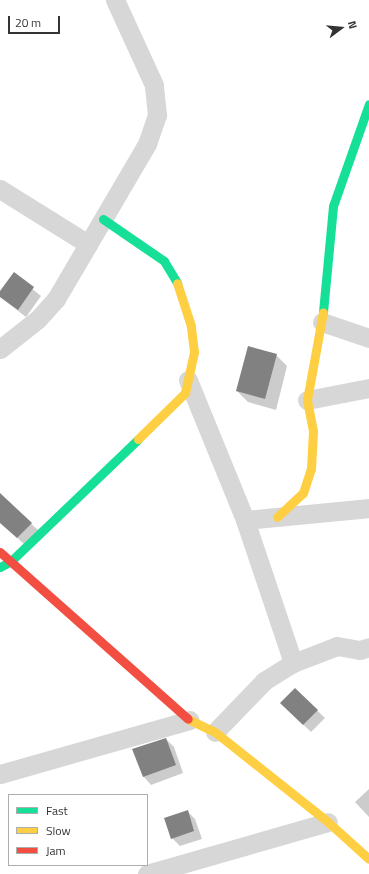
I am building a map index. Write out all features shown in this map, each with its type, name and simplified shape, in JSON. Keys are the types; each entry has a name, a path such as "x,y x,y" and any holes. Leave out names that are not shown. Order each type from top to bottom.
{"street":[{"path":"0,349 38,319 56,299 147,144 157,115 154,85 115,0"},
{"path":"277,517 303,493 308,482 313,431 306,400 322,322 333,206 369,104"},
{"path":"0,189 88,244"},
{"path":"0,566 11,561 185,393 194,352 188,314 176,281 164,261 103,219"},
{"path":"322,322 369,338"},
{"path":"188,380 245,520 294,662"},
{"path":"306,400 369,388"},
{"path":"245,520 369,508"},
{"path":"0,552 189,720 215,732 328,822 369,859"},
{"path":"215,732 264,681 294,662 337,646 366,653"},
{"path":"0,774 189,720"},
{"path":"147,874 182,869 328,822"}],"building":[{"path":"14,272 34,287 18,310 0,297 0,291"},
{"path":"248,346 277,354 265,399 236,391"},
{"path":"0,493 32,523 17,538 0,523"},
{"path":"295,688 318,710 303,725 280,703"},
{"path":"166,738 176,765 143,777 132,749"},
{"path":"188,810 194,831 171,839 164,818"}],"traffic: fast":[{"path":"323,312 333,206 369,104"},
{"path":"103,219 164,261 177,283"},
{"path":"0,567 11,561 138,439"}],"traffic: slow":[{"path":"138,439 185,393 194,352 191,326 177,283"},
{"path":"277,517 303,493 311,469 313,431 307,400 323,312"},
{"path":"188,719 215,732 328,822 369,859"}],"traffic: jam":[{"path":"0,552 188,719"}]}
